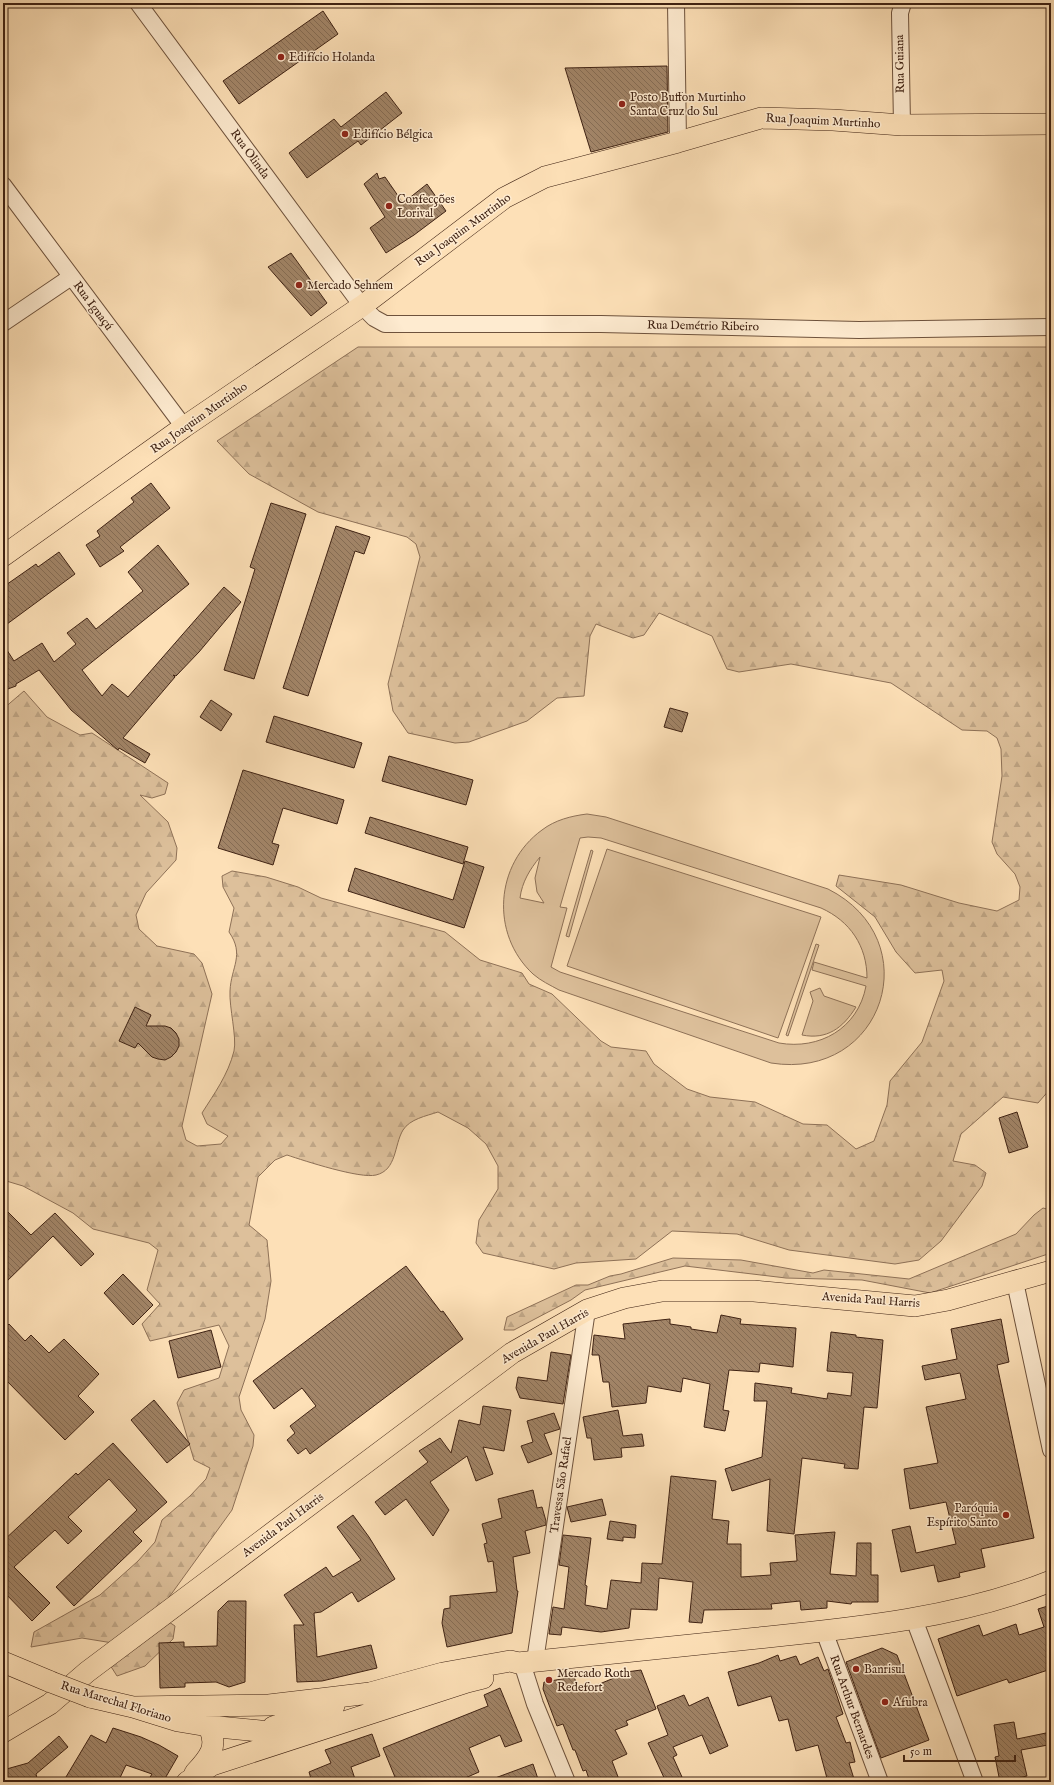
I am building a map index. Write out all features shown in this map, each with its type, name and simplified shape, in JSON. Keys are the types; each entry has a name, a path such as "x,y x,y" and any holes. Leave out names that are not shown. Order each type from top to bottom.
{"main road":[{"name":"Rua Joaquim Murtinho","path":"3,556 184,427 362,306 504,198 544,177 678,142 761,118 833,120 902,125 1051,124"},
{"name":"Avenida Paul Harris","path":"3,1732 50,1704 87,1672 512,1353 587,1310 624,1298 662,1291 754,1291 915,1306 948,1300 1051,1271"},
{"path":"133,1707 269,1705 370,1693 409,1691 467,1682 500,1674 525,1662 824,1631 914,1619 975,1606 1032,1589 1051,1581"},
{"name":"Rua Marechal Floriano","path":"3,1662 28,1674 90,1697 133,1707 178,1721 208,1726 260,1731 312,1732"},
{"path":"187,1782 212,1765 312,1732 409,1691"},
{"path":"187,1782 209,1758 260,1731 370,1693"},
{"path":"208,1726 213,1738 209,1758"}],"street":[{"name":"Rua Olinda","path":"138,3 362,306"},
{"path":"676,3 678,142"},
{"name":"Rua Guiana","path":"902,125 900,12 903,3"},
{"name":"Rua Iguaçú","path":"3,185 184,427"},
{"path":"3,323 71,277"},
{"name":"Rua Demétrio Ribeiro","path":"362,306 374,318 385,324 601,324 859,330 1051,327"},
{"path":"1014,1282 1051,1450"},
{"name":"Travessa São Rafael","path":"525,1662 587,1310"},
{"path":"914,1619 975,1782"},
{"name":"Rua Arthur Bernardes","path":"824,1631 880,1782"},
{"path":"525,1662 535,1704 567,1782"}],"green space":[{"path":"358,347 1051,347 1051,1088 1038,1103 1003,1097 961,1134 953,1161 975,1165 986,1173 982,1186 941,1241 919,1260 895,1264 789,1250 737,1234 672,1231 636,1259 576,1263 554,1269 483,1253 476,1243 479,1220 498,1189 498,1166 486,1144 468,1128 438,1112 419,1118 406,1126 400,1136 394,1156 388,1168 376,1175 368,1176 346,1172 287,1155 275,1160 258,1177 249,1225 267,1240 271,1281 265,1319 239,1397 241,1410 254,1435 253,1446 232,1510 154,1618 163,1618 175,1626 173,1639 145,1666 117,1676 110,1665 119,1644 82,1638 31,1647 34,1632 100,1595 138,1561 155,1542 162,1520 190,1496 206,1479 210,1468 194,1460 177,1403 184,1390 219,1378 229,1346 219,1325 150,1341 142,1324 160,1304 147,1290 158,1250 149,1243 93,1229 73,1213 23,1186 3,1180 3,709 24,691 47,717 80,735 92,733 168,783 165,794 152,798 140,795 168,822 177,848 176,860 146,893 136,915 139,929 157,946 194,954 202,963 212,994 182,1126 186,1140 197,1146 221,1144 228,1136 207,1124 202,1113 228,1068 235,1045 230,991 237,954 234,940 229,932 234,908 223,887 222,876 232,871 266,877 298,887 321,898 445,932 480,960 522,973 529,984 552,994 601,1041 611,1047 646,1051 654,1064 687,1089 710,1097 755,1102 803,1124 827,1125 856,1149 874,1141 887,1105 890,1081 922,1042 944,981 942,970 915,973 896,952 875,917 836,886 839,875 901,885 959,903 997,911 1019,900 1020,887 1015,874 997,854 992,842 1002,776 1001,749 997,738 987,731 962,730 891,683 791,664 739,672 727,669 712,636 659,613 644,635 633,638 596,624 590,636 584,696 557,698 527,721 469,742 455,743 408,733 393,711 388,684 420,557 416,544 407,537 318,512 249,474 217,441"},
{"path":"587,814 606,817 828,889 859,912 878,940 884,971 880,1002 865,1029 842,1051 810,1063 771,1063 559,990 533,974 519,958 510,939 505,920 504,900 507,880 515,861 526,844 542,830 569,817","holes":["580,838 601,838 821,908 831,913 848,927 860,945 864,955 867,978 814,962 812,970 866,986 862,1001 855,1014 846,1025 822,1039 808,1043 779,1043 560,972 551,967 567,908 560,907","540,857 535,878 537,892 544,903 520,898 527,876"]},
{"path":"607,849 821,917 778,1038 567,966"},
{"path":"591,850 593,851 569,937 566,936"},
{"path":"816,944 819,945 788,1036 786,1035"},
{"path":"820,988 824,996 856,1007 846,1021 834,1031 819,1036 802,1035 813,1001 810,992"},
{"path":"1043,1208 1051,1210 1051,1253 930,1293 862,1280 786,1278 685,1266 585,1290 571,1300 514,1330 504,1330 507,1317 576,1285 588,1285 610,1276 673,1258 741,1260 813,1273 824,1270 909,1279 1016,1234 1034,1215"}],"building":[{"name":"Edifício Holanda","path":"323,11 338,34 239,104 223,81"},
{"name":"Posto Buffon Murtinho Santa Cruz do Sul","path":"667,66 668,132 591,152 565,68"},
{"name":"Edifício Bélgica","path":"386,92 402,113 361,145 358,141 307,178 289,153 334,119 341,127"},
{"path":"377,173 379,179 385,177 403,203 427,184 446,211 414,235 386,253 370,228 385,217 364,184"},
{"name":"Mercado Sehnem","path":"291,253 327,303 311,316 268,267"},
{"path":"151,483 170,508 120,547 124,551 100,567 86,545 100,536 97,531 134,502 131,498"},
{"path":"271,503 306,514 254,679 224,670 255,569 250,567"},
{"path":"336,526 370,537 364,554 355,551 308,696 283,688"},
{"path":"158,545 189,584 82,670 102,696 112,684 128,697 224,587 241,602 199,652 176,676 173,675 175,677 123,738 150,754 145,763 119,748 118,750 71,710 39,670 16,684 16,686 5,690 3,680 3,644 14,661 42,643 54,662 76,644 67,633 87,618 96,629 143,591 128,572"},
{"path":"59,552 75,574 3,627 3,587 36,564 38,567"},
{"path":"211,700 232,714 221,731 200,717"},
{"path":"670,708 688,713 682,732 664,727"},
{"path":"274,716 362,743 354,768 266,742"},
{"path":"389,756 473,780 466,805 382,781"},
{"path":"243,770 344,800 337,824 283,808 272,843 279,845 273,865 218,848"},
{"path":"370,817 468,847 463,864 365,833"},
{"path":"465,861 484,867 464,928 348,891 355,868 453,900"},
{"path":"135,1007 151,1015 146,1026 165,1026 171,1028 176,1033 179,1039 179,1046 171,1057 165,1060 158,1059 152,1057 138,1043 135,1048 119,1041"},
{"path":"1017,1112 1028,1147 1009,1153 999,1118"},
{"path":"3,1207 31,1235 55,1213 94,1254 81,1266 53,1236 3,1285"},
{"path":"406,1266 441,1312 443,1311 463,1339 310,1454 306,1448 298,1454 287,1440 295,1433 290,1426 316,1406 302,1388 274,1409 253,1381"},
{"path":"123,1274 153,1305 133,1325 104,1293"},
{"path":"721,1315 741,1319 740,1324 796,1328 793,1367 760,1363 759,1372 729,1370 723,1410 729,1411 725,1431 704,1427 710,1384 683,1378 681,1392 648,1386 646,1403 612,1407 609,1382 603,1382 599,1355 592,1355 594,1335 625,1339 623,1324 670,1319 670,1324 717,1333"},
{"path":"1001,1319 1009,1362 997,1365 1034,1538 981,1549 985,1567 959,1573 960,1577 938,1582 934,1565 901,1572 892,1530 910,1526 916,1553 956,1544 946,1502 910,1509 904,1469 938,1463 926,1407 966,1399 960,1373 925,1380 922,1366 957,1359 951,1329"},
{"path":"9,1324 25,1341 31,1335 49,1353 64,1339 99,1374 78,1396 94,1412 65,1440 3,1377 3,1330"},
{"path":"211,1330 221,1367 178,1378 169,1341"},
{"path":"831,1332 883,1340 877,1408 864,1407 858,1469 844,1468 845,1464 802,1458 794,1534 767,1531 770,1479 732,1491 725,1469 762,1457 767,1401 754,1401 755,1383 792,1388 791,1393 827,1399 828,1393 851,1396 853,1373 827,1371"},
{"path":"551,1352 571,1355 563,1404 520,1398 516,1388 518,1377 547,1381"},
{"path":"154,1400 190,1444 167,1463 131,1420"},
{"path":"483,1406 511,1410 504,1451 483,1447 493,1474 476,1481 467,1456 430,1482 449,1510 433,1536 406,1499 385,1515 375,1502 428,1462 419,1451 440,1438 451,1453 459,1420 480,1425"},
{"path":"618,1410 623,1436 642,1434 644,1446 621,1448 622,1457 594,1460 591,1438 587,1438 583,1417"},
{"path":"554,1413 560,1429 544,1434 552,1454 528,1463 521,1446 533,1442 527,1421"},
{"path":"113,1443 167,1502 133,1532 142,1541 74,1606 56,1587 137,1510 109,1479 68,1517 82,1531 68,1544 55,1530 14,1567 50,1603 32,1621 3,1591 3,1541 76,1473 78,1475"},
{"path":"671,1476 716,1481 712,1519 729,1521 727,1544 741,1544 741,1577 771,1575 770,1563 797,1561 795,1535 835,1532 830,1574 856,1576 857,1543 871,1543 871,1575 878,1575 878,1602 852,1602 851,1604 827,1601 827,1608 801,1610 800,1601 771,1604 772,1609 704,1610 702,1623 689,1622 693,1582 659,1578 657,1610 631,1609 629,1628 601,1632 562,1627 561,1635 549,1634 553,1607 564,1609 569,1567 559,1565 563,1535 591,1538 585,1585 587,1586 585,1605 607,1609 611,1580 641,1583 642,1563 662,1564"},
{"path":"533,1490 537,1508 542,1507 546,1525 525,1531 530,1553 513,1557 518,1591 512,1633 447,1647 442,1623 444,1609 450,1608 450,1596 497,1592 493,1561 488,1562 484,1544 487,1543 482,1524 502,1518 498,1499"},
{"path":"602,1499 606,1515 571,1522 567,1507"},
{"path":"353,1515 369,1537 395,1579 358,1602 352,1592 321,1612 314,1613 317,1657 371,1645 377,1668 322,1681 297,1682 294,1625 304,1625 284,1595 326,1567 333,1577 361,1560 337,1527"},
{"path":"610,1521 636,1525 635,1538 623,1537 623,1541 607,1539"},
{"path":"228,1601 246,1601 245,1682 229,1687 216,1682 185,1683 185,1687 160,1688 159,1643 184,1642 184,1647 217,1646 218,1611"},
{"path":"1051,1605 1051,1669 1009,1683 1007,1679 957,1696 938,1639 979,1625 983,1636 1016,1624 1019,1635 1044,1627 1038,1609"},
{"name":"Afubra","path":"882,1648 897,1655 929,1740 881,1758 846,1662"},
{"path":"778,1655 780,1661 796,1656 800,1665 818,1657 824,1671 828,1669 843,1714 836,1717 846,1743 850,1742 855,1762 849,1763 855,1782 828,1782 818,1745 796,1751 788,1719 779,1721 771,1696 738,1706 728,1672 759,1663"},
{"path":"641,1670 656,1709 626,1721 628,1725 615,1730 627,1754 612,1761 620,1782 590,1782 586,1770 583,1771 575,1750 573,1750 563,1724 557,1726 543,1689 544,1682 574,1677 580,1692 614,1678 612,1674"},
{"path":"500,1688 522,1741 505,1747 500,1735 469,1748 479,1772 456,1782 397,1782 383,1748 488,1706 484,1695"},
{"path":"684,1695 689,1706 708,1697 728,1746 710,1754 702,1735 673,1747 677,1755 673,1757 682,1777 672,1782 666,1782 648,1743 668,1735 657,1706"},
{"path":"1014,1722 1017,1739 1046,1733 1048,1745 1021,1750 1027,1776 1000,1782 995,1757 999,1756 994,1725"},
{"path":"113,1728 141,1737 178,1756 163,1782 147,1782 152,1774 126,1765 118,1782 63,1782 91,1735 106,1743"},
{"path":"372,1734 380,1756 351,1767 356,1782 312,1782 309,1772 331,1763 325,1750"},
{"path":"59,1736 68,1747 36,1774 38,1782 3,1782 3,1770 28,1763"},
{"path":"533,1764 539,1782 487,1782 487,1781"}],"place":[{"name":"Edifício Holanda","path":"281,57"},
{"name":"Posto Buffon Murtinho Santa Cruz do Sul","path":"622,104"},
{"name":"Edifício Bélgica","path":"345,134"},
{"name":"Confecções Lorival","path":"389,206"},
{"name":"Mercado Sehnem","path":"299,285"},
{"name":"Paróquia Espírito Santo","path":"1006,1515"},
{"name":"Banrisul","path":"856,1669"},
{"name":"Mercado Roth Redefort","path":"549,1680"},
{"name":"Afubra","path":"885,1702"}]}
